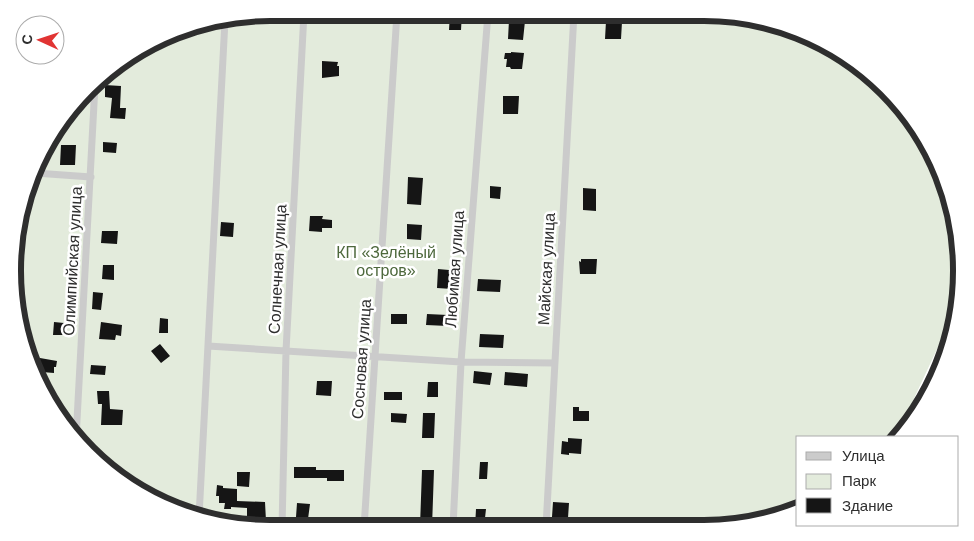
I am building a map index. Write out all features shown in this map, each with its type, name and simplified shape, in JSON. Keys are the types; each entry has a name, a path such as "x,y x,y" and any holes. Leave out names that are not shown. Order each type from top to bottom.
{"street":[{"name":"Солнечная улица","path":"282,520 286,351 304,21"},
{"name":"Сосновая улица","path":"365,520 396,21"},
{"name":"Любимая улица","path":"453,520 461,362 487,21"},
{"name":"Майская улица","path":"546,520 574,21"},
{"path":"199,509 225,25"},
{"name":"Олимпийская улица","path":"77,427 96,93"},
{"path":"41,173 91,177"},
{"path":"208,346 461,362 555,363"}],"green space":[{"name":"КП «Зелёный остров»","path":"270,21 704,21 736,23 784,34 814,47 842,63 880,94 911,132 927,160 940,190 951,238 953,270 951,303 944,333 906,415 890,436 796,436 796,502 784,507 736,518 704,520 270,520 238,518 190,507 160,494 132,478 94,447 63,409 40,366 26,319 21,270 23,238 34,190 40,175 63,132 83,106 106,83 132,63 160,47 190,34 238,23"}],"building":[{"path":"450,21 462,21 461,30 449,30"},
{"path":"509,21 525,21 523,40 508,39"},
{"path":"606,21 622,22 621,39 605,39"},
{"path":"505,53 524,53 522,69 506,67 507,59 504,59"},
{"path":"322,61 338,62 339,76 322,78"},
{"path":"105,85 121,86 120,108 126,108 125,119 110,118 112,98 105,97"},
{"path":"503,96 519,96 518,114 503,114"},
{"path":"103,142 117,143 116,153 103,152"},
{"path":"61,145 76,145 75,165 60,165"},
{"path":"408,177 423,178 421,205 407,204"},
{"path":"490,186 501,187 500,199 490,198"},
{"path":"583,188 596,189 596,211 583,210"},
{"path":"310,216 323,216 322,219 332,220 332,228 322,228 322,232 309,231"},
{"path":"221,222 234,223 233,237 220,236"},
{"path":"407,224 422,225 421,240 407,239"},
{"path":"102,231 118,231 117,244 101,243"},
{"path":"581,259 597,259 596,274 580,274 579,261 581,262"},
{"path":"103,265 114,265 114,280 102,279"},
{"path":"438,269 449,270 453,275 452,289 437,288"},
{"path":"478,279 501,280 500,292 477,291"},
{"path":"93,292 103,293 101,310 92,309"},
{"path":"391,314 407,314 407,324 391,324"},
{"path":"427,314 448,315 448,326 426,325"},
{"path":"160,318 168,319 168,333 159,333"},
{"path":"54,322 64,323 64,335 53,335"},
{"path":"101,322 122,325 121,336 116,335 115,340 99,339"},
{"path":"480,334 504,335 503,348 479,347"},
{"path":"160,344 170,356 161,363 151,351"},
{"path":"40,358 57,361 54,373 43,372 43,366 39,364"},
{"path":"91,365 106,366 105,375 90,374"},
{"path":"474,371 492,373 490,385 473,383"},
{"path":"505,372 528,374 527,387 504,385"},
{"path":"317,381 332,381 331,396 316,395"},
{"path":"428,382 438,382 438,397 427,397"},
{"path":"97,391 109,391 110,409 123,410 122,425 101,425 102,404 98,404"},
{"path":"384,392 402,392 402,400 384,400"},
{"path":"573,407 579,407 579,411 589,411 589,421 573,421"},
{"path":"391,413 407,414 406,423 391,422"},
{"path":"423,413 435,413 434,438 422,438"},
{"path":"568,438 582,439 581,454 561,454 562,441 568,442"},
{"path":"480,462 488,462 487,479 479,479"},
{"path":"294,467 316,467 316,470 344,470 344,481 327,481 327,478 294,478"},
{"path":"422,470 434,470 432,520 420,520"},
{"path":"237,472 250,472 249,487 237,486"},
{"path":"217,485 223,486 223,488 237,489 237,501 265,502 266,520 247,519 247,508 231,507 231,509 224,509 225,503 219,503 219,496 216,496"},
{"path":"553,502 569,503 568,518 552,517"},
{"path":"297,503 310,504 308,519 296,517"},
{"path":"476,509 486,509 485,520 475,520"}]}
